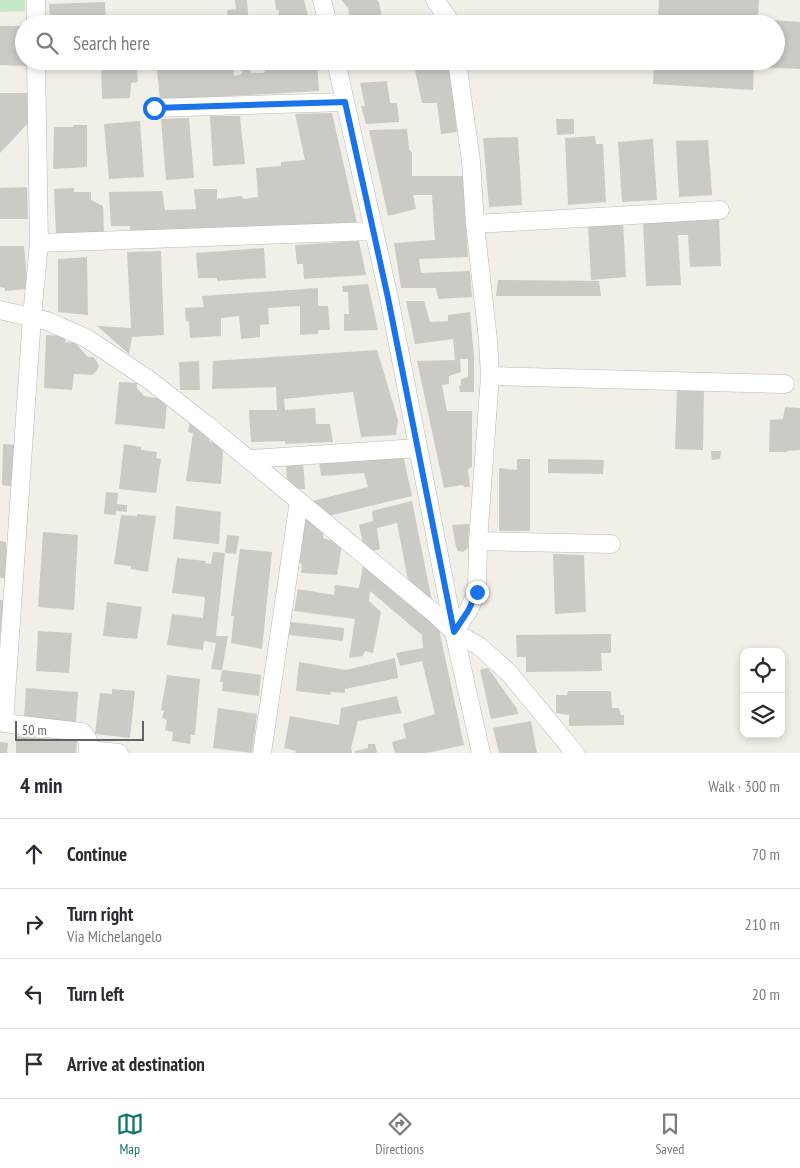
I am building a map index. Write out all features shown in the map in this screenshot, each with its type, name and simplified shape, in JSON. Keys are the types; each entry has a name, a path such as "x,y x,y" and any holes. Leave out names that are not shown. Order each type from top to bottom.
{"street":[{"path":"36,0 36,15"},
{"path":"322,0 326,15"},
{"path":"435,0 445,15"},
{"path":"448,0 450,15"},
{"path":"36,70 39,243 32,317 4,723 82,732 88,740 88,751 120,753"},
{"path":"338,70 388,298 476,752"},
{"path":"454,632 468,611 477,592 478,541 490,376 488,340 475,224 471,161 458,70"},
{"path":"154,108 345,102"},
{"path":"475,224 720,210"},
{"path":"39,243 374,231"},
{"path":"0,310 47,321 86,338 148,380 207,425 434,613 454,632 479,646 509,673 575,753"},
{"path":"490,376 785,384"},
{"path":"249,459 418,448"},
{"path":"262,753 299,501"},
{"path":"478,541 610,544"}],"green space":[{"path":"0,0 25,0 25,11 0,12"}],"building":[{"path":"235,0 247,0 248,15 227,15 227,10 236,9"},
{"path":"275,0 304,0 308,15 279,15 279,10 276,10"},
{"path":"341,0 377,0 382,15 349,15 348,8"},
{"path":"659,0 759,0 758,15 658,15"},
{"path":"105,2 106,15 50,15 49,4"},
{"path":"785,21 800,22 800,69 785,68"},
{"path":"0,26 15,26 15,66 0,65"},
{"path":"101,70 137,70 138,82 131,83 130,98 102,99"},
{"path":"157,70 234,70 234,76 242,74 242,70 250,70 251,73 263,73 266,70 318,70 319,91 160,100"},
{"path":"415,70 450,70 457,132 441,134 437,103 422,103"},
{"path":"654,70 754,70 753,90 653,84"},
{"path":"387,81 390,103 397,103 399,122 366,124 361,106 365,106 360,83"},
{"path":"0,93 33,93 34,117 0,153"},
{"path":"332,113 357,223 130,236 130,226 111,226 109,192 162,191 165,210 196,209 194,189 217,189 217,199 242,196 243,199 258,197 256,168 281,166 281,162 305,160 295,114"},
{"path":"210,116 240,116 245,164 213,166"},
{"path":"189,118 194,178 166,180 161,119"},
{"path":"556,119 574,119 574,134 557,135"},
{"path":"140,121 144,177 109,179 104,124"},
{"path":"74,125 87,125 87,167 53,169 54,127 73,127"},
{"path":"407,129 409,149 412,153 412,176 463,176 468,257 419,259 421,273 470,271 472,297 438,299 436,288 401,288 394,243 435,240 432,195 413,195 416,209 388,216 369,130"},
{"path":"595,136 596,144 603,144 606,202 568,205 565,138"},
{"path":"518,137 522,205 489,207 483,138"},
{"path":"653,139 657,200 622,202 618,142"},
{"path":"708,140 712,195 679,197 676,141"},
{"path":"27,187 28,219 0,219 0,188"},
{"path":"74,188 74,192 91,192 91,200 103,206 104,234 56,235 54,189"},
{"path":"719,218 721,266 690,267 688,235 678,235 681,285 646,286 643,222"},
{"path":"623,222 626,277 591,280 588,225"},
{"path":"359,241 366,275 304,279 303,264 297,264 295,245"},
{"path":"0,246 24,246 28,289 5,291 5,288 0,287"},
{"path":"264,248 266,278 217,281 217,278 198,278 196,253"},
{"path":"161,251 164,335 132,337 129,354 97,326 131,328 127,252"},
{"path":"87,257 88,315 58,312 58,259"},
{"path":"498,280 599,281 601,296 496,296"},
{"path":"368,284 378,330 344,331 344,314 349,314 348,292 343,292 342,286"},
{"path":"318,288 318,306 328,306 330,330 318,330 318,334 300,335 300,306 268,308 269,324 260,325 260,337 241,339 239,316 221,318 221,336 190,338 189,322 186,321 185,308 204,307 202,296"},
{"path":"406,301 424,301 430,322 448,321 448,315 470,312 474,357 474,392 460,392 461,379 468,377 468,359 460,359 461,372 449,376 449,384 442,385 447,411 472,411 472,467 468,469 470,487 462,485 444,488 417,361 455,360 453,339 415,344"},
{"path":"46,335 65,336 65,342 75,343 88,357 93,357 96,360 99,366 97,371 92,375 74,374 72,390 44,388"},
{"path":"377,350 398,420 396,435 361,437 353,392 284,399 285,410 315,408 316,424 330,424 333,442 285,444 285,441 251,442 249,410 277,410 276,387 212,389 213,361"},
{"path":"199,361 200,390 180,390 179,362"},
{"path":"119,382 137,383 137,388 144,396 167,400 165,429 115,424"},
{"path":"677,389 704,389 703,450 675,449"},
{"path":"785,407 800,408 800,450 769,452 770,420 783,419"},
{"path":"190,421 209,434 209,441 219,445 223,451 221,484 186,481 193,433 188,432"},
{"path":"3,444 18,445 17,487 2,485"},
{"path":"124,444 141,447 141,450 157,452 156,458 161,459 156,493 119,489"},
{"path":"711,451 721,451 720,459 712,460"},
{"path":"403,455 412,496 324,517 309,502 368,487 364,473 321,476 319,461"},
{"path":"517,459 530,459 530,531 499,531 499,468 517,470"},
{"path":"548,459 604,460 603,474 548,473"},
{"path":"303,460 305,489 287,489 286,462"},
{"path":"106,492 118,493 117,504 127,505 127,512 116,511 116,515 104,514"},
{"path":"412,501 433,606 410,591 397,523 377,528 380,549 365,553 359,525 373,521 372,511"},
{"path":"176,506 221,512 219,544 173,539"},
{"path":"304,511 323,528 323,538 342,544 337,575 301,573 302,564 298,562"},
{"path":"137,514 156,516 148,572 131,569 131,566 114,564 121,515 137,516"},
{"path":"469,524 468,548 463,552 458,551 452,525"},
{"path":"43,532 78,535 74,610 38,607"},
{"path":"227,535 239,536 236,554 225,553"},
{"path":"0,541 6,542 6,549 8,550 8,578 0,578"},
{"path":"240,549 272,552 262,649 231,643 234,616 231,616"},
{"path":"213,552 225,553 216,636 228,636 222,670 211,669 216,643 204,641 203,650 167,645 172,614 203,618 205,597 172,593 177,558 206,561 205,563 211,564"},
{"path":"553,554 584,555 586,612 555,614"},
{"path":"364,561 437,620 464,745 427,753 395,753 392,742 406,738 403,724 435,714 422,661 400,666 396,653 423,648 422,635 370,591 369,601 381,612 373,653 365,651 363,656 349,658 355,619 294,611 298,589 334,595 335,585 359,588"},
{"path":"0,600 9,600 5,633 0,633"},
{"path":"107,602 142,607 137,639 103,636"},
{"path":"291,622 344,628 343,641 289,635"},
{"path":"38,631 72,633 69,673 36,671"},
{"path":"611,634 611,653 601,653 602,671 526,672 526,657 517,657 516,635"},
{"path":"395,658 398,678 345,689 345,693 330,692 331,695 296,691 299,662 346,670"},
{"path":"488,668 517,709 518,714 491,719 480,670"},
{"path":"222,670 261,675 259,696 222,691 223,682 220,682"},
{"path":"167,675 200,679 195,735 191,735 190,744 172,741 173,732 165,730 167,720 162,718 164,711 161,710"},
{"path":"26,688 78,692 76,722 24,717"},
{"path":"112,689 135,691 130,738 95,734 100,693 112,694"},
{"path":"568,691 611,691 612,708 619,708 621,715 624,715 624,725 569,726 569,715 556,713 556,695 567,695"},
{"path":"397,696 401,713 358,721 351,748 352,753 295,753 296,751 284,748 290,716 339,725 341,708"},
{"path":"218,708 257,714 252,753 213,748"},
{"path":"531,721 537,753 499,753 493,728"},
{"path":"16,736 77,741 76,753 16,753"},
{"path":"0,742 8,743 7,753 0,753"},
{"path":"368,744 375,744 377,753 355,753 355,751 368,748"}],"route":[{"path":"154,108 345,102 388,298 454,632 468,611 477,592"}]}
